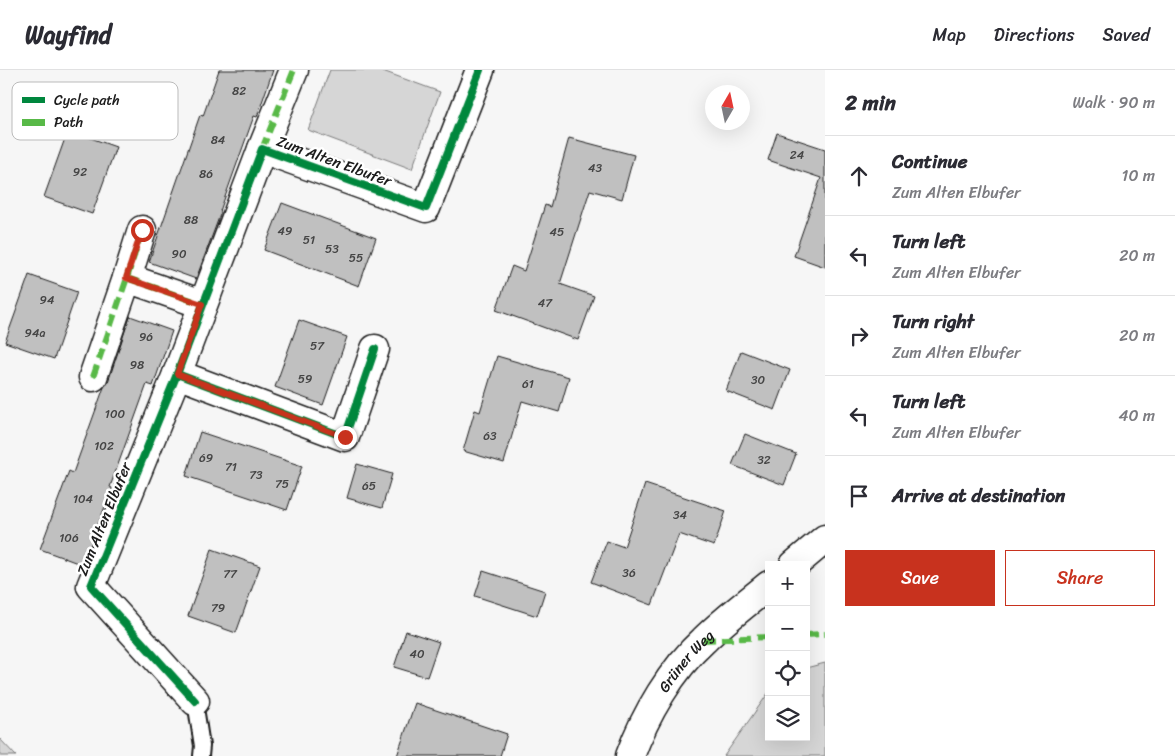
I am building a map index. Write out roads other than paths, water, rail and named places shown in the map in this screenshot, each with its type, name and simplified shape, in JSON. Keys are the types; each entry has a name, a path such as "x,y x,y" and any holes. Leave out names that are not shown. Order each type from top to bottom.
{"street":[{"name":"Zum Alten Elbufer","path":"195,701 91,586 177,374 202,304 294,70"},
{"name":"Zum Alten Elbufer","path":"262,149 426,208 480,70"},
{"path":"93,377 142,230"},
{"path":"126,278 202,304"},
{"path":"177,374 345,437 375,350"},
{"path":"799,561 825,538"},
{"name":"Grüner Weg","path":"630,756 658,698 673,673 703,640 765,588"}],"lane":[{"path":"195,701 202,746 201,756"}]}
